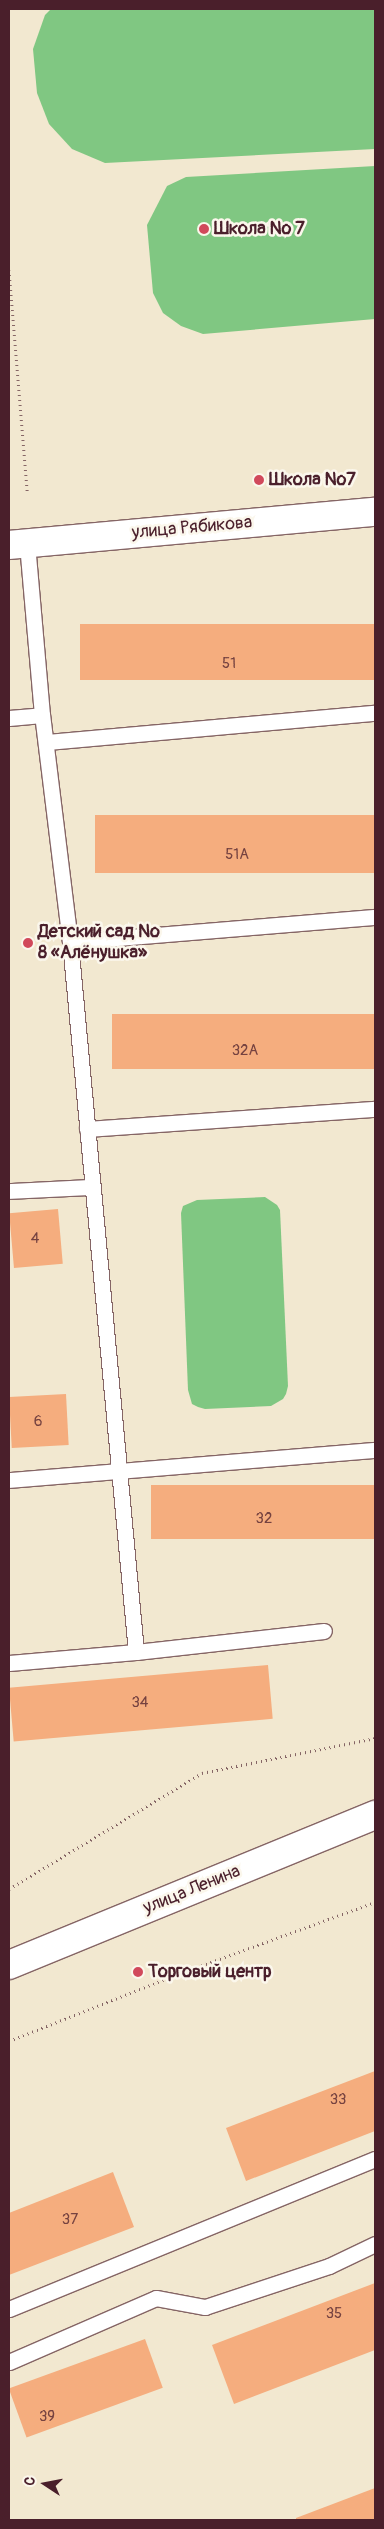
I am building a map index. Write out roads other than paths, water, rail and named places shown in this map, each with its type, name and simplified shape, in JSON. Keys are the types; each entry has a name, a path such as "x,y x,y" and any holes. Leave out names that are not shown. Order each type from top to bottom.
{"main road":[{"name":"улица Рябикова","path":"18,544 375,512"},
{"name":"улица Ленина","path":"9,1965 375,1815"}],"lane":[{"path":"18,544 46,742 70,942 117,1470 136,1652"},
{"path":"46,742 375,713"},
{"path":"9,718 42,715"},
{"path":"70,942 375,917"},
{"path":"87,1129 375,1109"},
{"path":"9,1192 92,1187"},
{"path":"9,1480 375,1450"},
{"path":"9,1663 324,1632"},
{"path":"9,2309 375,2159"},
{"path":"9,2362 156,2298 204,2307 329,2266 375,2244"}],"place":[{"name":"Школа № 7","path":"204,229"},
{"name":"Школа №7","path":"259,480"},
{"name":"Детский сад № 8 «Алёнушка»","path":"28,943"},
{"name":"Торговый центр","path":"138,1972"}]}
